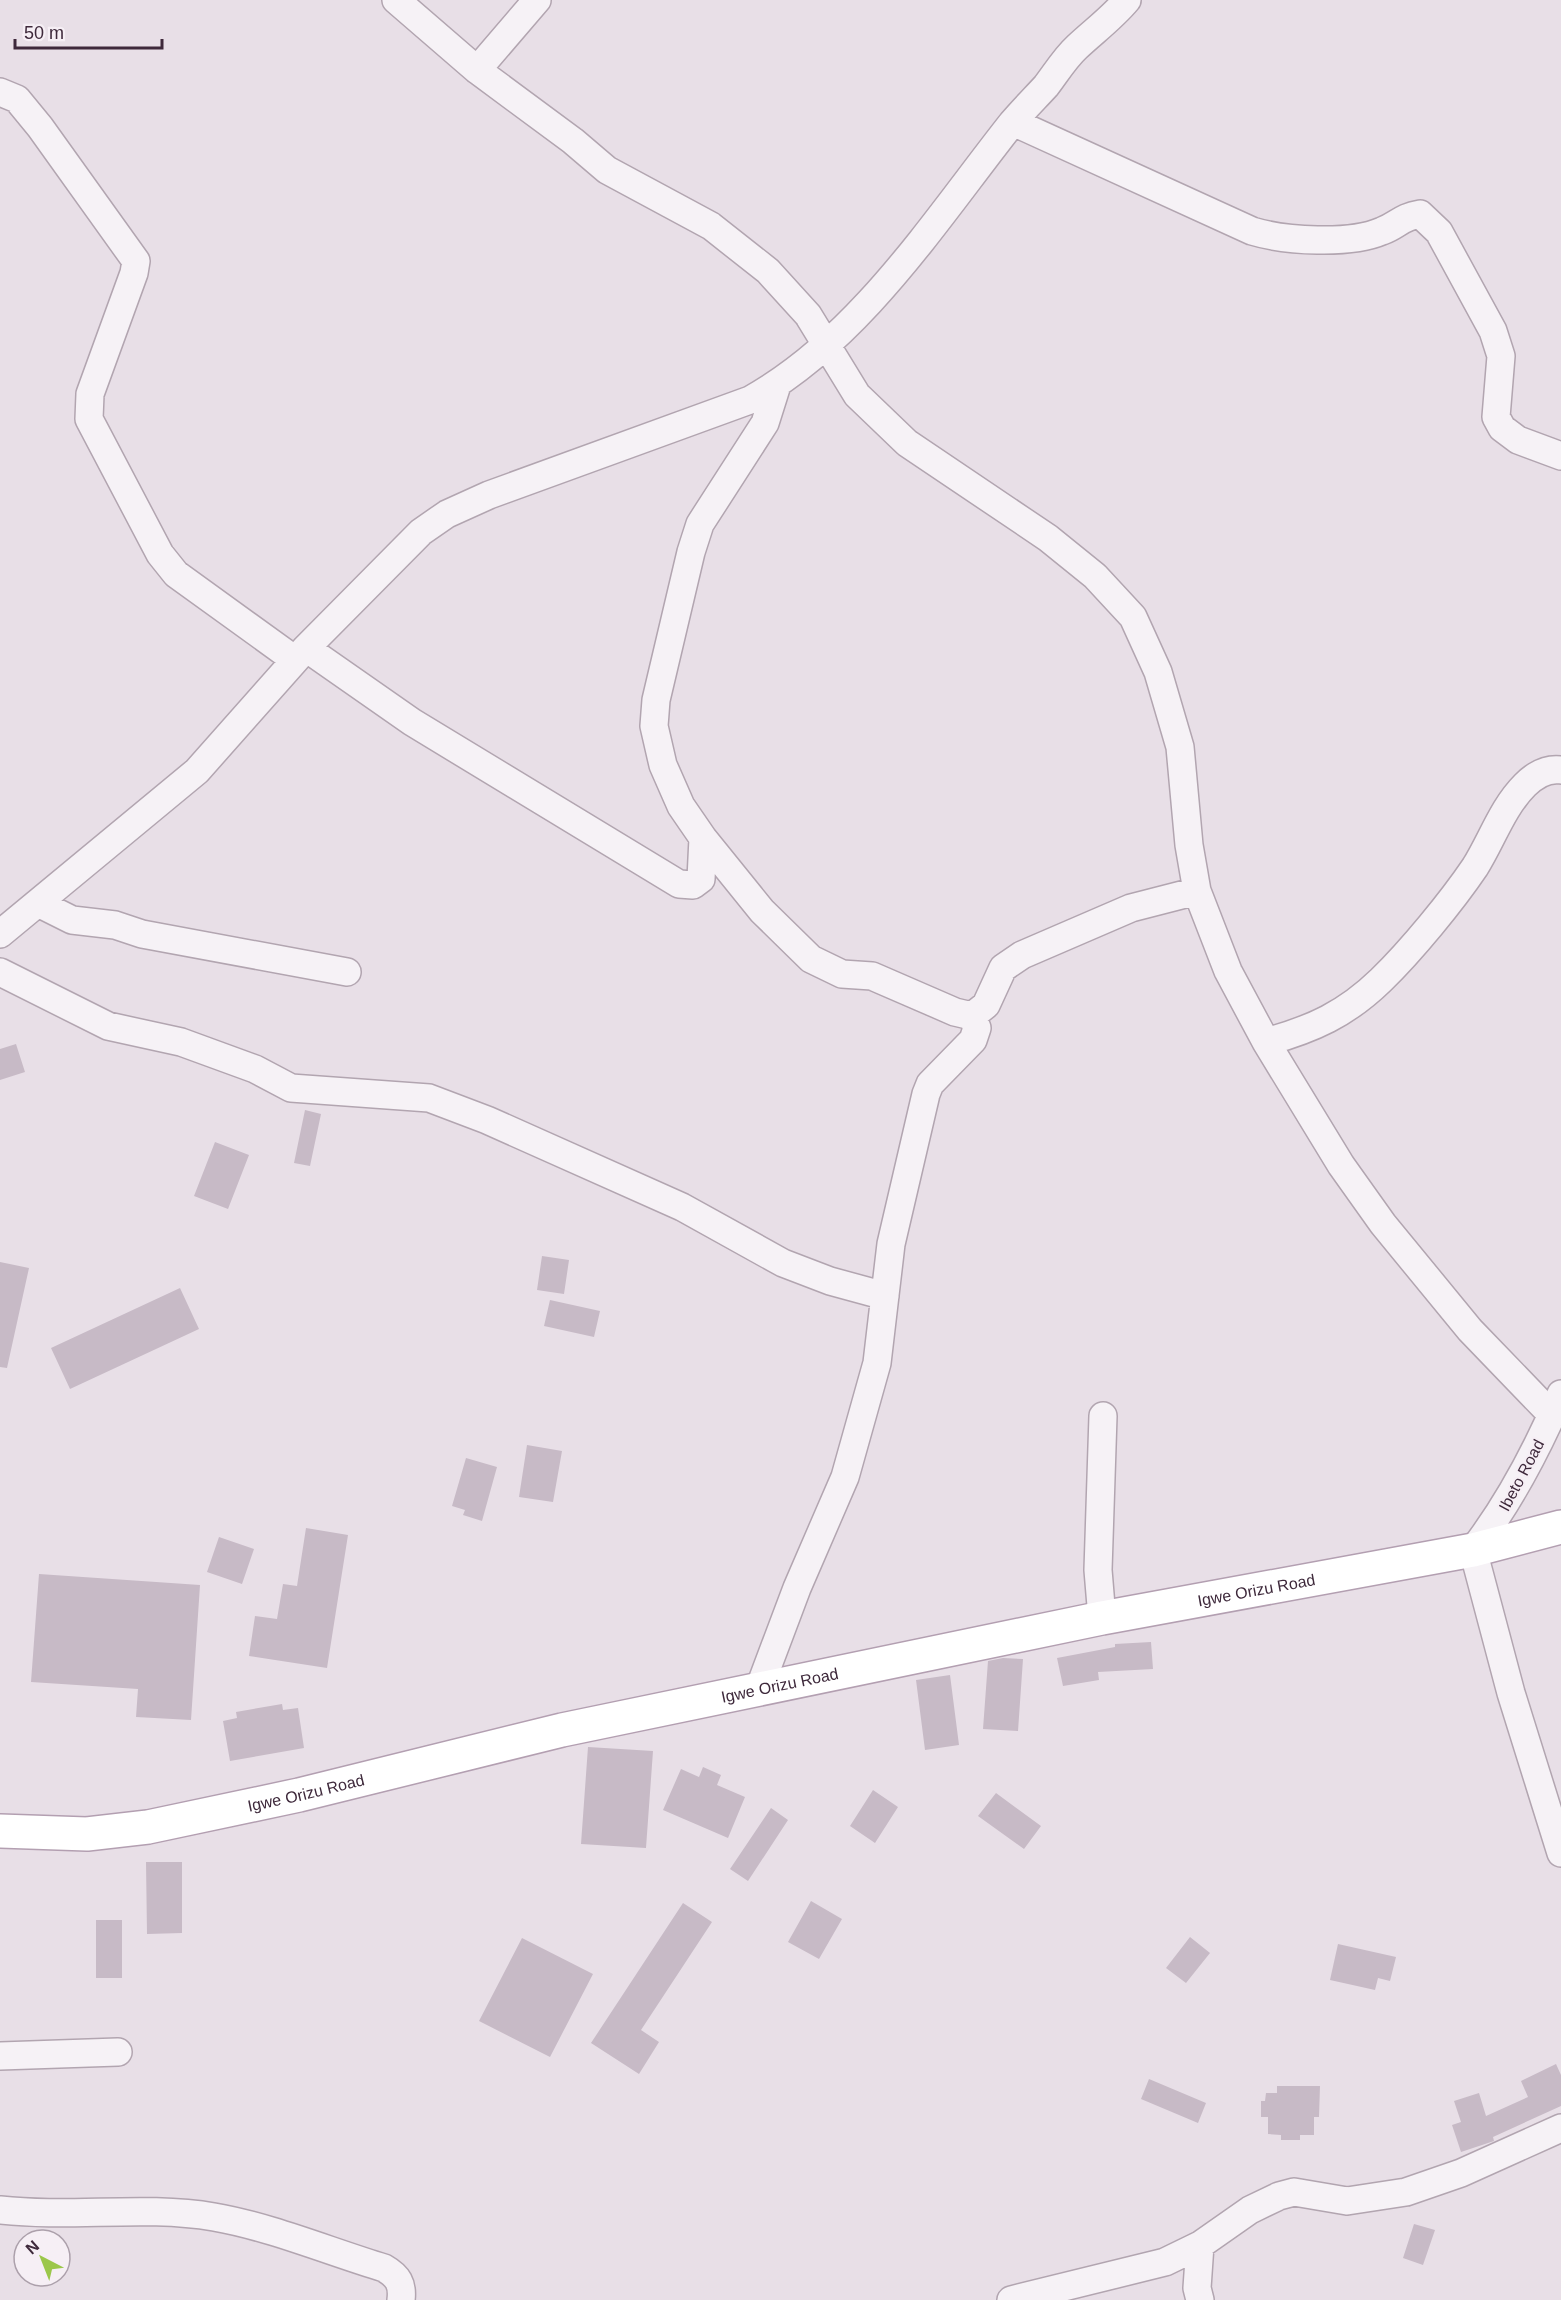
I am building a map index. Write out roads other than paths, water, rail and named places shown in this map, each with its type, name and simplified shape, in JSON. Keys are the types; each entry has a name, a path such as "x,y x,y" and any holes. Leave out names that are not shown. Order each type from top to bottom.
{"main road":[{"name":"Igwe Orizu Road","path":"0,1831 87,1834 148,1827 299,1795 562,1730 1102,1618 1473,1550 1561,1527"}],"street":[{"path":"396,0 477,70 573,141 607,170 711,226 768,271 808,315 857,395 907,443 1048,538 1095,576 1133,617 1158,672 1180,747 1189,845 1197,891 1228,971 1266,1042 1341,1165 1383,1224 1470,1330 1557,1405"},
{"path":"477,70 537,0"},
{"path":"0,934 40,904 146,811 197,771 301,654 421,532 447,514 489,495 750,400 777,385 827,343 891,278 940,220 1013,122 1076,48 1114,15 1127,0"},
{"path":"0,92 17,99 40,127 136,261 134,273 90,394 90,418 105,452 160,554 176,574 301,654 679,885 693,885 701,879 703,838"},
{"path":"1013,122 1252,231 1273,238 1359,238 1384,231 1405,216 1420,214 1439,232 1493,331 1501,356 1496,417 1502,428 1518,440 1561,456"},
{"path":"759,1689 797,1588 845,1477 877,1363 891,1244 926,1094 930,1084 973,1040 977,1028 972,1016 872,976 842,974 811,959 762,911 703,838 681,806 663,765 654,726 656,700 700,524 765,423 777,385"},
{"path":"1266,1042 1306,1031 1340,1014 1382,980 1475,867 1504,813 1524,786 1538,775 1552,769 1561,770"},
{"path":"972,1016 986,1005 1003,968 1023,954 1131,908 1197,891"},
{"path":"40,904 72,920 115,925 142,934 347,972"},
{"path":"0,972 108,1026 181,1042 255,1070 291,1088 429,1098 488,1120 682,1207 783,1263 830,1281 885,1296"},
{"name":"Ibeto Road","path":"1473,1550 1501,1514 1557,1405"},
{"path":"1102,1618 1098,1570 1103,1416"},
{"path":"1473,1550 1511,1693 1561,1853"},
{"path":"0,2056 118,2052"},
{"path":"1011,2300 1165,2262 1200,2245 1250,2210 1279,2196 1294,2192 1347,2201 1406,2192 1461,2173 1561,2128"},
{"path":"0,2210 42,2215 167,2213 213,2217 384,2268 396,2275 403,2288 401,2300"},
{"path":"1200,2245 1197,2288 1200,2300"}]}
